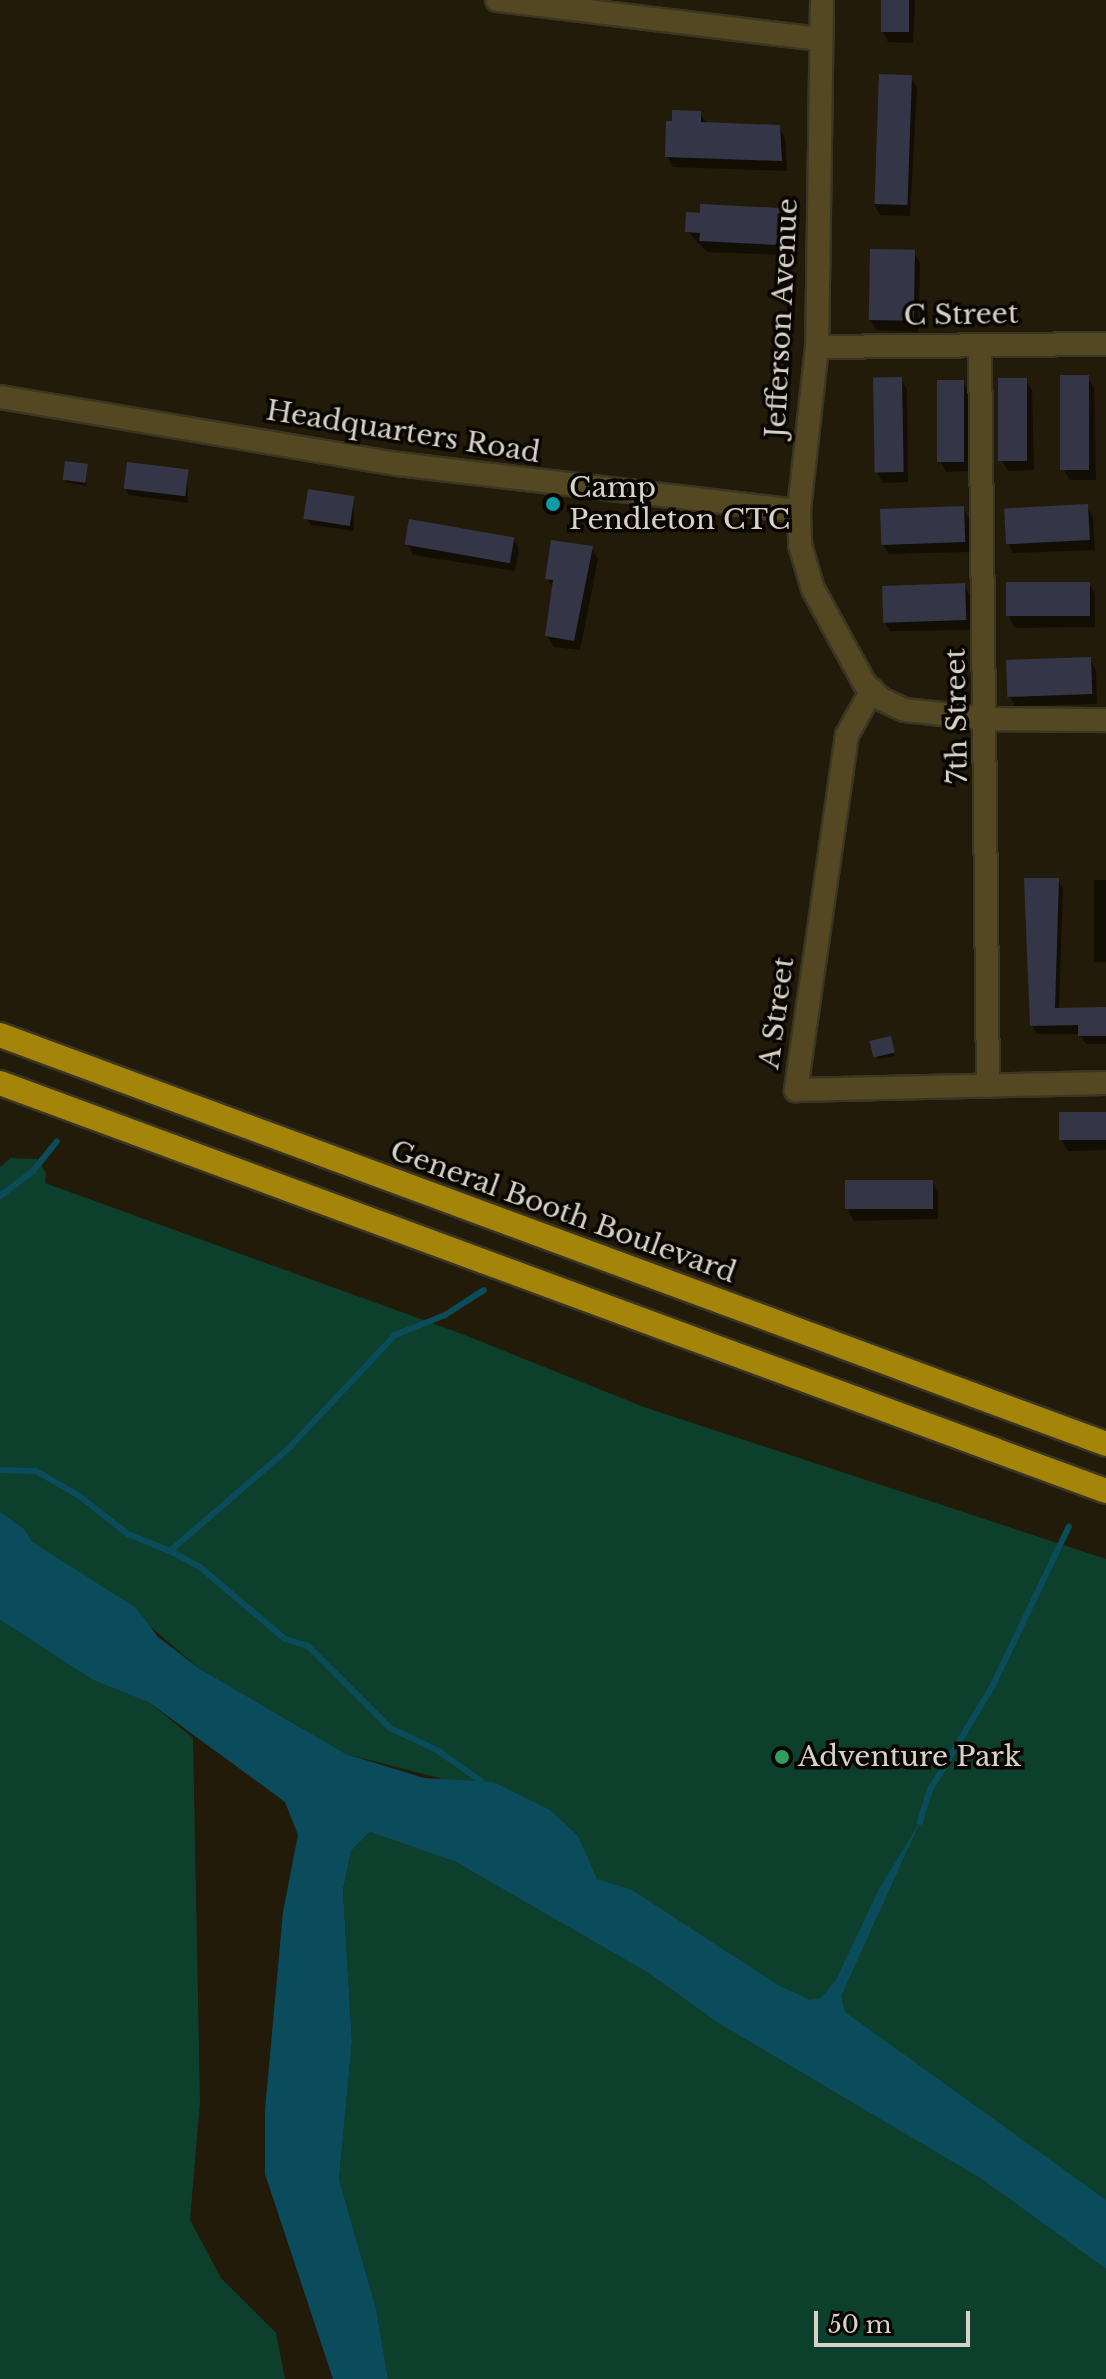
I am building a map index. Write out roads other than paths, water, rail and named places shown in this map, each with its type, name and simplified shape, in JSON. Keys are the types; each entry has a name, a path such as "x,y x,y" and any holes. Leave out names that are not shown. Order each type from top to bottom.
{"highway":[{"name":"General Booth Boulevard","path":"0,1035 1106,1444"},
{"path":"0,1083 1106,1491"}],"street":[{"path":"497,0 821,39"},
{"name":"Jefferson Avenue","path":"822,0 817,347 799,511 800,545 813,589 848,660 872,690 905,710 988,719 1106,720"},
{"name":"C Street","path":"817,347 1106,344"},
{"name":"7th Street","path":"980,345 988,719 988,1086"},
{"name":"Headquarters Road","path":"0,397 398,464 799,511"},
{"name":"A Street","path":"872,690 847,735 796,1090 1106,1083"}],"water":[{"path":"0,1512 24,1529 32,1542 136,1608 158,1637 200,1669 346,1754 424,1778 493,1782 550,1810 578,1836 597,1879 632,1890 778,1985 810,2000 821,1998 836,1980 879,1889 920,1822 841,1996 845,2012 1106,2200 1106,2269 983,2180 718,2023 650,1974 456,1862 370,1832 351,1851 343,1890 352,2042 339,2179 376,2308 388,2379 333,2379 265,2174 265,2110 283,1912 298,1835 285,1802 150,1703 93,1680 0,1620"}],"waterway":[{"path":"0,1196 33,1171 57,1141"},
{"path":"0,1470 36,1471 78,1495 128,1534 170,1551 288,1449 395,1335 445,1315 484,1290"},
{"path":"920,1822 930,1790 992,1687 1069,1526"},
{"path":"170,1551 200,1567 285,1639 308,1646 390,1728 437,1750 481,1781"}],"place":[{"name":"Camp Pendleton CTC","path":"553,504"},
{"name":"Adventure Park","path":"782,1757"}]}
